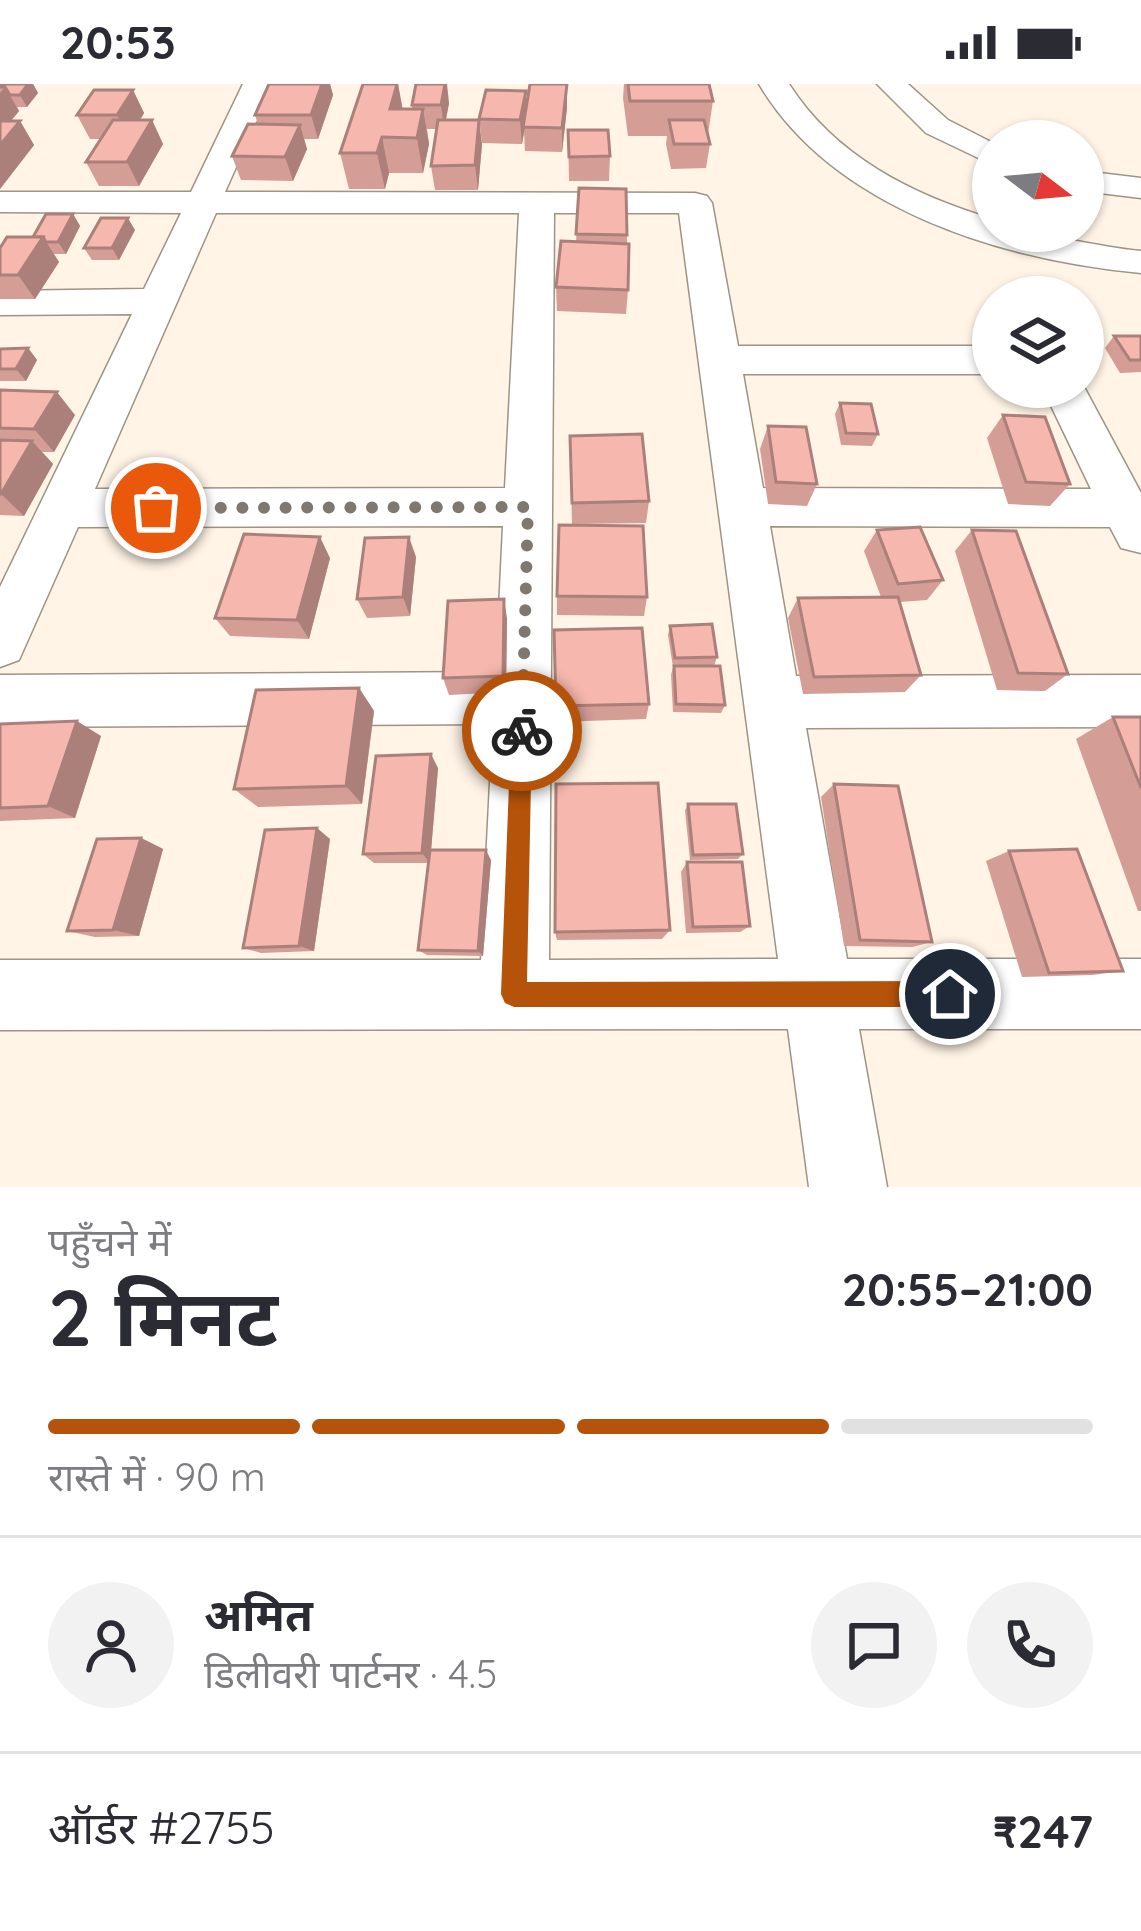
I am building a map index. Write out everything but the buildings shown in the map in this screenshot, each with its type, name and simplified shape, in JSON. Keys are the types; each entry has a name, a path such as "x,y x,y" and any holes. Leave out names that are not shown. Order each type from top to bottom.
{"street":[{"path":"0,643 259,84"},
{"path":"774,84 789,115 854,171 972,225"},
{"path":"892,84 906,103 939,129 972,145"},
{"path":"1104,184 1141,188"},
{"path":"0,202 695,202 848,1187"},
{"path":"514,994 537,202"},
{"path":"1076,252 1141,262"},
{"path":"0,303 159,302"},
{"path":"720,360 972,360"},
{"path":"742,507 1133,524 1074,408"},
{"path":"63,508 528,507"},
{"path":"0,701 523,698"},
{"path":"773,702 1141,701"},
{"path":"0,995 818,994 1135,1008"}],"way so far":[{"path":"156,508 528,507 522,731"}],"route":[{"path":"522,731 514,994 950,994"}]}
